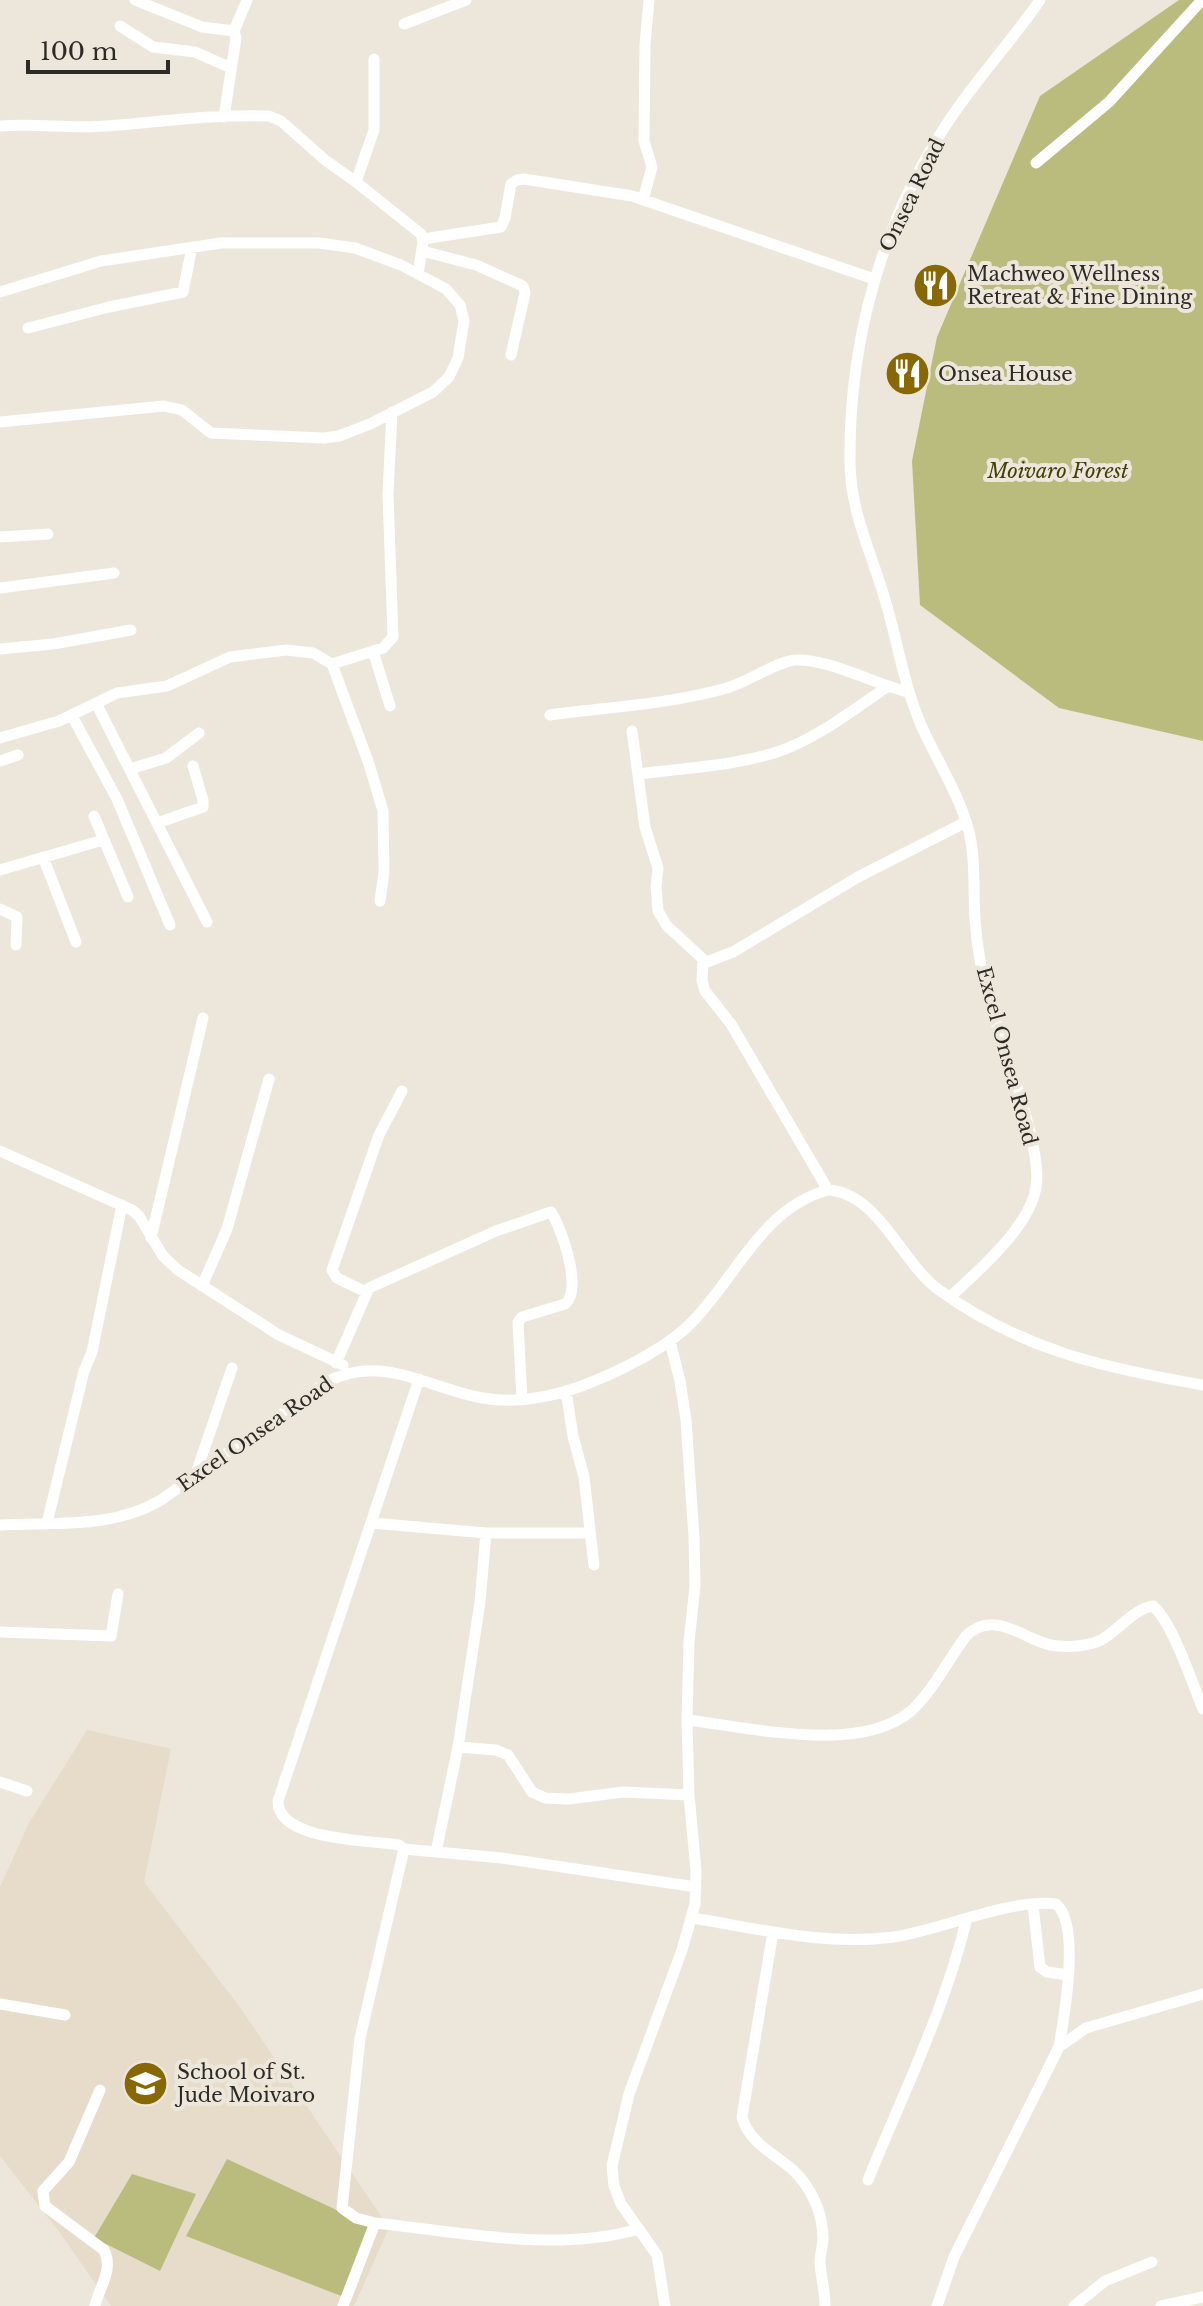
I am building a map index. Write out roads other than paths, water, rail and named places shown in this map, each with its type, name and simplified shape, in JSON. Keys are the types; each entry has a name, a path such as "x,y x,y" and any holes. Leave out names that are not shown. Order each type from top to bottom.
{"street":[{"path":"135,0 202,27 234,31"},
{"path":"224,117 236,38 234,31 247,0"},
{"path":"404,24 466,0"},
{"path":"643,200 652,167 644,141 645,45 649,0"},
{"path":"1036,163 1118,93 1202,0"},
{"name":"Onsea Road","path":"851,420 861,336 874,279 909,191 935,142 1037,1"},
{"path":"120,26 153,47 201,53 231,68"},
{"path":"356,182 374,130 374,59"},
{"path":"0,126 46,124 74,128 224,117 275,118 332,166 414,226 423,245 418,274"},
{"path":"423,245 501,227 509,188 517,180 618,193 874,279"},
{"path":"0,292 101,261 192,247 221,243 337,245 371,253 446,289 460,305 464,321 454,368 441,386 354,432 324,438 211,433 182,410 164,406 0,422"},
{"path":"423,245 523,286 525,293 511,355"},
{"path":"28,328 183,292 192,247"},
{"path":"332,664 388,646 393,637 388,494 392,412"},
{"name":"Excel Onsea Road","path":"851,420 850,462 859,526 885,599 908,692 966,822 972,848 975,920 983,976 1031,1140 1037,1180 1031,1203 1016,1228 950,1297"},
{"path":"0,537 48,534"},
{"path":"0,588 114,573"},
{"path":"0,649 53,644 131,630"},
{"path":"0,738 72,716 117,693 167,686 230,657 298,650 313,653 332,664 383,811 384,872 380,901"},
{"path":"373,651 390,706"},
{"path":"550,715 709,692 746,682 793,660 849,672 908,692"},
{"path":"638,774 721,763 778,751 826,727 887,687"},
{"path":"96,703 207,922"},
{"path":"72,716 117,799 170,925"},
{"path":"632,731 645,827 658,868 658,911 667,926 701,956 705,991 731,1024 828,1190 849,1197 878,1219 897,1239 917,1271 950,1297 1018,1336 1049,1350 1094,1363 1203,1385"},
{"path":"130,769 166,758 199,733"},
{"path":"0,761 18,755"},
{"path":"157,823 203,807 193,766"},
{"path":"94,816 128,897"},
{"path":"704,963 733,952 858,877 966,822"},
{"path":"0,879 0,870 103,840"},
{"path":"43,857 76,942"},
{"path":"0,909 17,917 16,945"},
{"path":"151,1238 203,1018"},
{"path":"202,1286 227,1229 269,1079"},
{"path":"366,1292 337,1278 332,1270 379,1135 402,1091"},
{"path":"0,1151 122,1205 139,1216 170,1263 202,1286 279,1335 355,1370"},
{"name":"Excel Onsea Road","path":"0,1525 112,1520 148,1508 325,1383 355,1370 375,1369 479,1397 522,1400 566,1391 630,1363 670,1341 691,1323 776,1220 806,1199 828,1190"},
{"path":"47,1523 84,1371 92,1352 122,1205"},
{"path":"336,1363 366,1292 374,1285 496,1231 551,1212 570,1265 573,1290 565,1304 519,1319 522,1400"},
{"path":"665,2306 657,2255 617,2195 612,2177 613,2153 629,2094 693,1918 696,1887 687,1720 689,1642 695,1586 694,1537 686,1420 670,1341"},
{"path":"195,1476 232,1368"},
{"path":"419,1379 280,1793 278,1808 284,1819 303,1830 399,1845 404,1849 531,1862 696,1887"},
{"path":"566,1391 584,1477 594,1565"},
{"path":"372,1523 486,1533 590,1533"},
{"path":"436,1852 458,1747 480,1602 486,1533"},
{"path":"0,1632 111,1636 118,1594"},
{"path":"687,1720 823,1735 863,1733 888,1724 912,1710 966,1636 976,1628 993,1626 1018,1630 1048,1646 1086,1645 1101,1640 1143,1608 1153,1606 1176,1644 1203,1709"},
{"path":"458,1747 496,1750 508,1755 532,1792 545,1798 569,1799 623,1792 689,1795"},
{"path":"0,1782 27,1791"},
{"path":"404,1849 360,2038 342,2208 347,2213 375,2223 510,2238 592,2240 639,2229"},
{"path":"693,1918 844,1940 920,1932 967,1918 1033,1905 1051,1903 1062,1910 1067,1930 1068,1975 1059,2047 954,2257 937,2306"},
{"path":"1033,1905 1040,1967 1047,1972 1068,1975"},
{"path":"868,2180 939,2007 967,1918"},
{"path":"773,1932 742,2117 755,2139 800,2177 816,2203 823,2237 820,2262 825,2306"},
{"path":"1059,2047 1086,2028 1203,1994"},
{"path":"0,2004 65,2015"},
{"path":"95,2306 109,2267 107,2256 104,2250 45,2206 42,2198 43,2191 69,2162 100,2090"},
{"path":"343,2306 375,2223"},
{"path":"1074,2306 1105,2281 1152,2262"},
{"path":"1161,2306 1203,2297"}],"place":[{"name":"Machweo Wellness Retreat & Fine Dining","path":"936,285"},
{"name":"Onsea House","path":"907,374"},
{"name":"School of St. Jude Moivaro","path":"146,2083"}],"park label":[{"name":"Moivaro Forest","path":"1058,471"}]}
